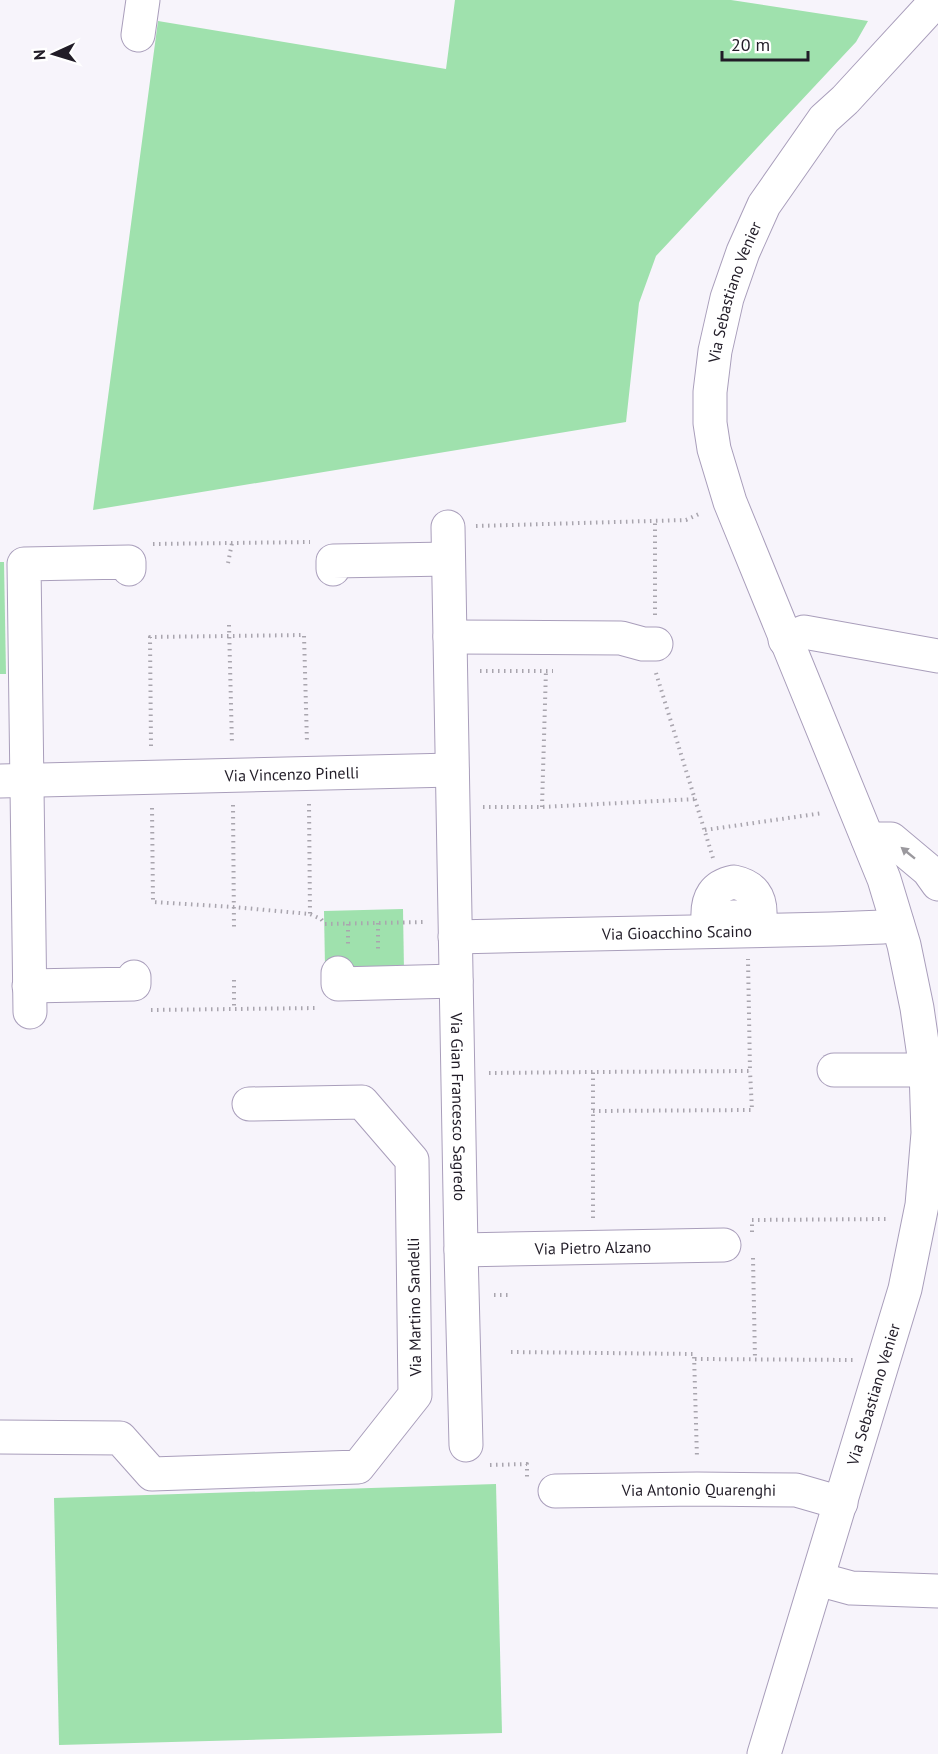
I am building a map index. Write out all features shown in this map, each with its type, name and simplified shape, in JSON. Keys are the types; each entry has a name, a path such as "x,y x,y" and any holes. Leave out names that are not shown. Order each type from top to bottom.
{"street":[{"path":"138,36 143,0"},
{"name":"Via Sebastiano Venier","path":"764,1754 904,1289 928,1133 926,1070 917,1008 885,879 730,502 714,449 710,423 710,392 715,351 724,309 743,252 764,205 824,119 845,100 937,0"},
{"path":"448,527 452,770"},
{"path":"333,569 333,561 448,559"},
{"path":"129,569 129,562 24,564 13,780 30,999 134,984 134,977"},
{"path":"785,640 804,632 938,656"},
{"path":"450,637 621,638 643,644 654,662"},
{"name":"Via Vincenzo Pinelli","path":"13,780 452,770"},
{"name":"Via Gian Francesco Sagredo","path":"452,770 452,807 442,929 456,981 464,1394 473,1455"},
{"path":"868,839 891,839 928,870 938,884"},
{"name":"Via Gioacchino Scaino","path":"442,929 831,929 883,927 897,923"},
{"path":"338,973 338,984 456,981"},
{"path":"834,1070 926,1070"},
{"name":"Via Martino Sandelli","path":"0,1437 120,1438 152,1474 358,1467 415,1395 412,1160 362,1102 249,1104"},
{"name":"Via Pietro Alzano","path":"461,1250 625,1235 743,1246"},
{"path":"415,1395 464,1394"},
{"name":"Via Antonio Quarenghi","path":"541,1489 796,1491 841,1503"},
{"path":"818,1579 851,1588 938,1591"}],"path":[{"path":"448,527 686,520 704,512"},
{"path":"152,544 312,542"},
{"path":"228,563 232,543"},
{"path":"229,625 232,752"},
{"path":"307,750 304,635 150,637 153,902 233,906 310,914 325,924 378,923 442,929"},
{"path":"542,807 546,637"},
{"path":"473,672 556,671"},
{"path":"309,794 310,914"},
{"path":"233,796 234,928"},
{"path":"452,807 542,807 696,799"},
{"path":"705,830 825,813"},
{"path":"378,923 378,953"},
{"path":"234,980 234,1009"},
{"path":"143,1010 318,1008"},
{"path":"593,1111 752,1110 750,1071"},
{"path":"458,1073 593,1072"},
{"path":"755,1359 743,1246 752,1220 918,1206"},
{"path":"494,1295 509,1295"},
{"path":"510,1352 694,1354 697,1489"},
{"path":"695,1359 859,1360"},
{"path":"473,1455 527,1464 541,1489"}],"green space":[{"path":"455,0 731,0 868,21 856,42 656,256 639,303 626,422 93,510 158,21 446,69"},
{"path":"0,562 4,562 6,674 0,674"},
{"path":"403,909 404,971 325,967 324,911"},
{"path":"496,1484 502,1733 59,1745 54,1498"}]}
